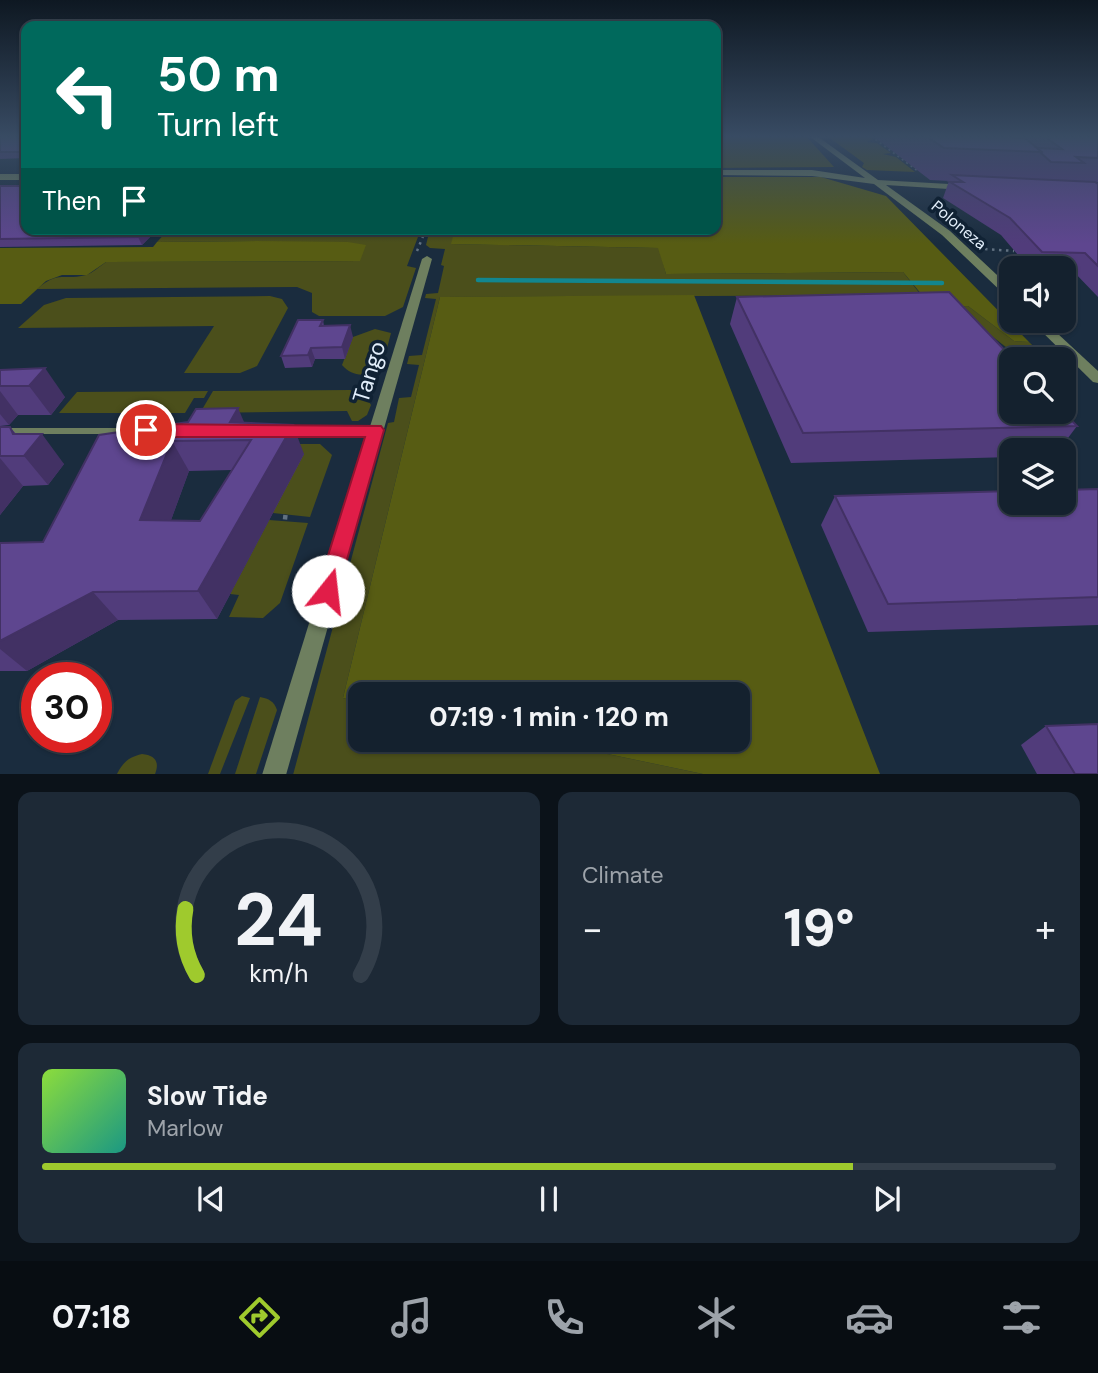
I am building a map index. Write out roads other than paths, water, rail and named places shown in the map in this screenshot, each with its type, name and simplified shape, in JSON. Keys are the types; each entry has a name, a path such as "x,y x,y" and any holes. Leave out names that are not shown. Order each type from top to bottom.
{"street":[{"name":"Poloneza","path":"861,172 946,233 999,284"},
{"path":"721,173 812,173 874,182 968,187"},
{"path":"0,177 21,177"},
{"name":"Tango","path":"274,774 427,259"},
{"path":"1050,333 1096,374"}],"lane":[{"path":"0,431 146,430"},
{"path":"268,430 375,430"}],"waterway":[{"path":"478,280 942,283"}]}
